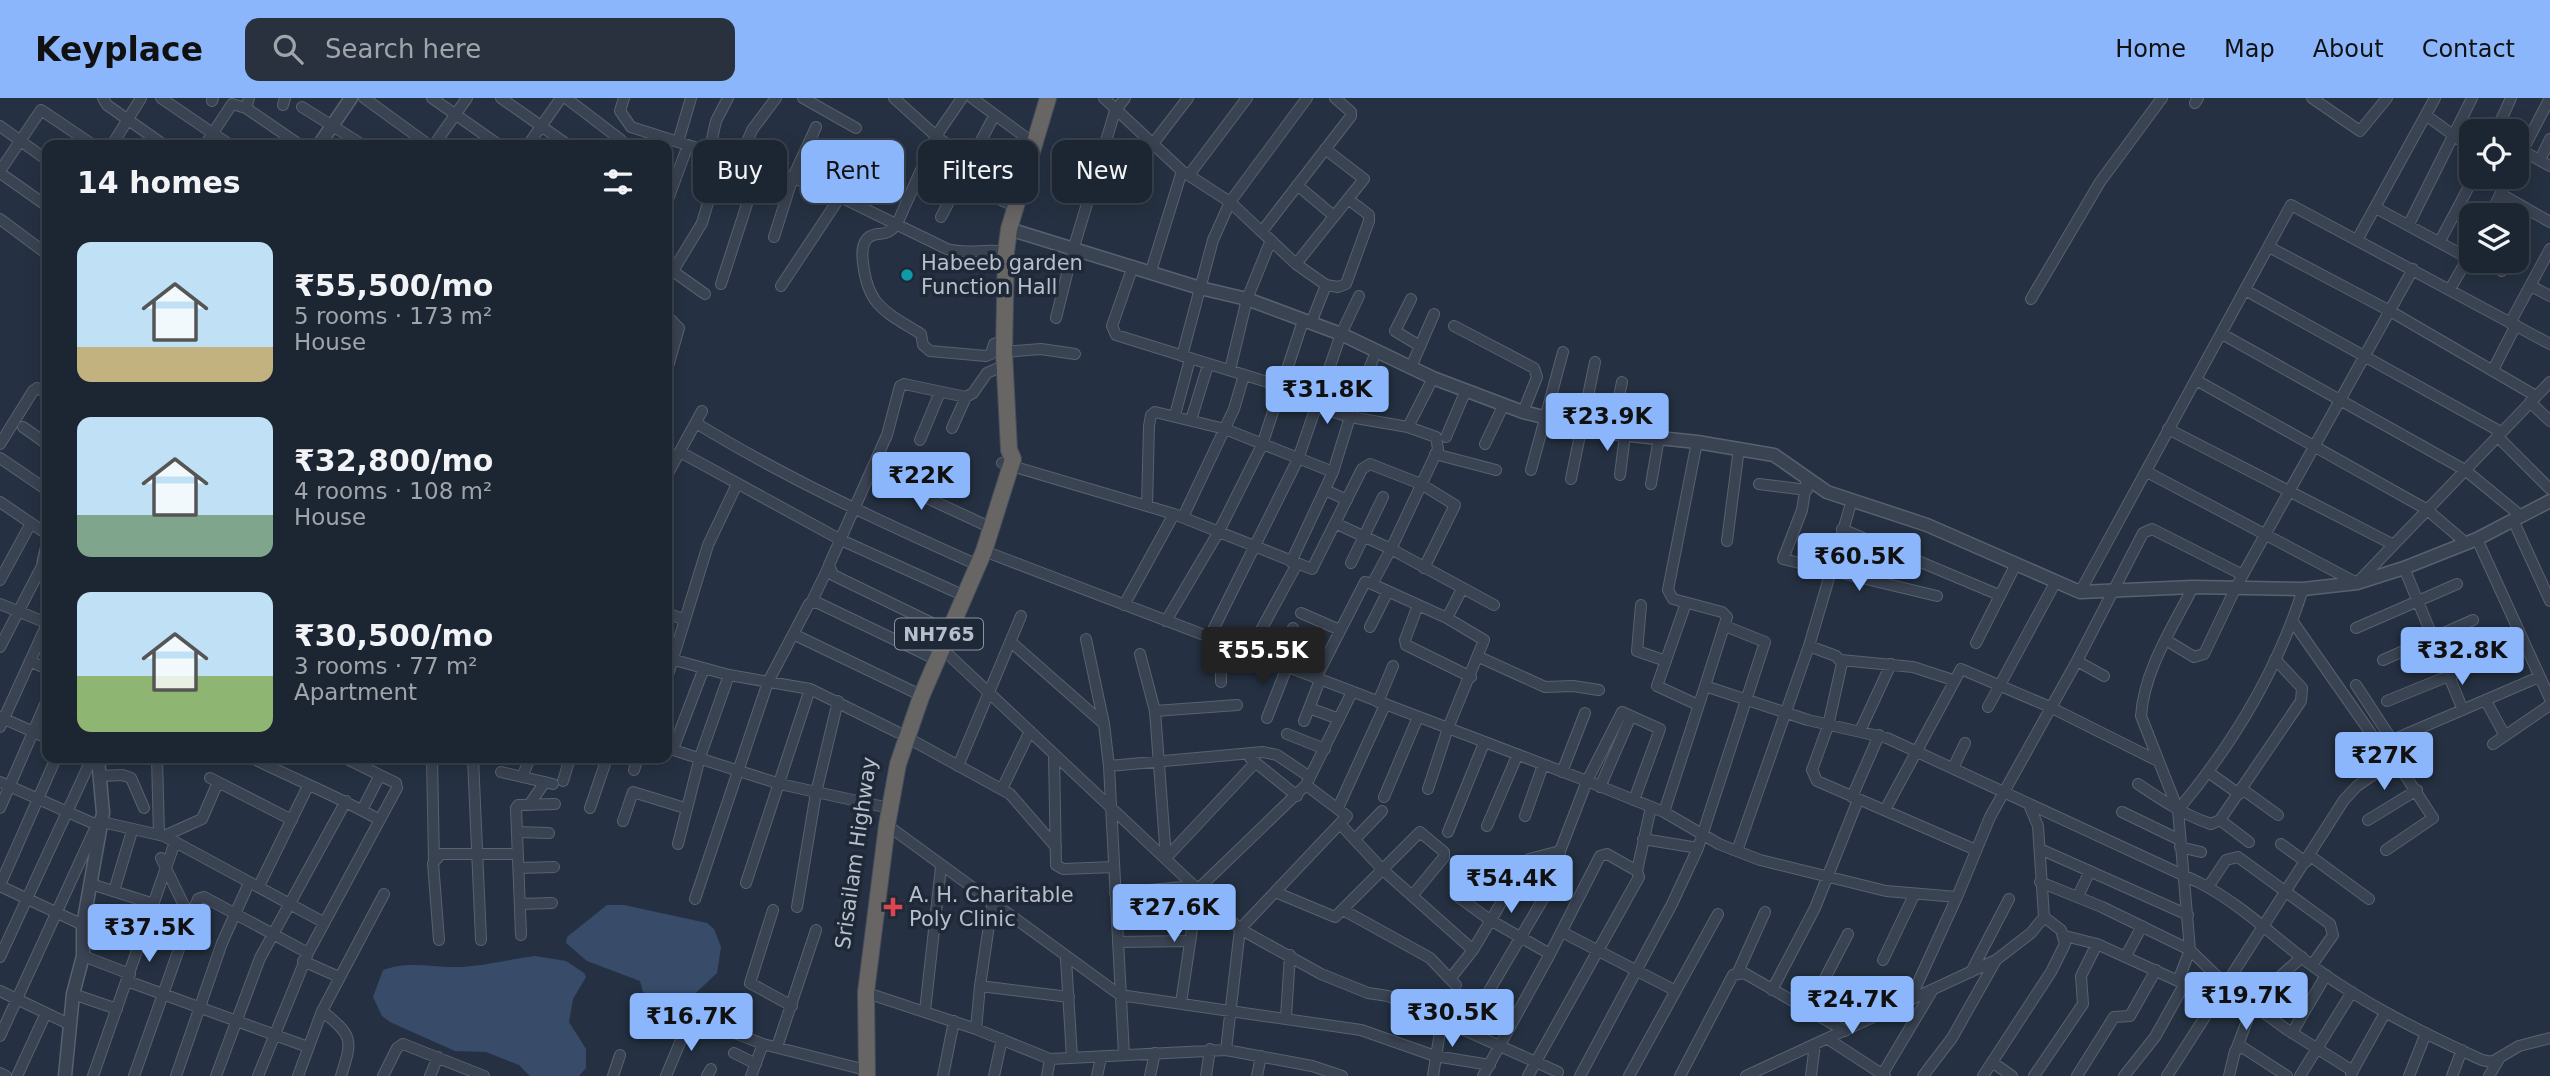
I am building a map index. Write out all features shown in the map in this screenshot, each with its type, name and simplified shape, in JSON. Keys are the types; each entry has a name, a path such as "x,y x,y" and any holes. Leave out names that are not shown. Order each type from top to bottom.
{"highway":[{"name":"Srisailam Highway","path":"1036,140 1048,98"},
{"name":"Srisailam Highway","path":"861,1074 863,991 885,808 902,735 914,692 984,551 1007,460 1004,352 1006,252 1009,229 1017,203"},
{"name":"Srisailam Highway","path":"902,735 971,562 1007,460"},
{"name":"Srisailam Highway","path":"863,991 887,825 885,808"}],"street":[{"path":"103,98 107,106 156,140"},
{"path":"115,140 141,98"},
{"path":"322,140 351,98"},
{"path":"364,98 424,140"},
{"path":"432,98 492,140"},
{"path":"435,140 467,98"},
{"path":"531,140 563,98 614,140"},
{"path":"624,98 620,111 631,127 671,140"},
{"path":"672,184 683,144 691,98"},
{"path":"712,140 716,121 728,98"},
{"path":"748,140 776,98"},
{"path":"803,98 856,128"},
{"path":"962,98 936,136 897,224 884,235 869,237 861,253 865,282 878,306 921,334 923,345 930,351 986,356 991,354 994,344 1004,352 1057,349 1075,354"},
{"path":"972,98 1029,140"},
{"path":"1104,98 1147,140"},
{"path":"1056,318 1073,250 1115,111 1125,98"},
{"path":"1188,98 1152,145 1186,173 1230,202 1263,230 1296,264 1325,285 1338,287 1346,284 1369,221 1369,215 1348,199"},
{"path":"1151,271 1186,173 1247,98"},
{"path":"1175,415 1200,288 1213,240 1230,202 1307,98"},
{"path":"1263,230 1351,114 1335,98"},
{"path":"2031,299 2100,182 2159,102 2147,98"},
{"path":"2312,98 2360,131 2387,98"},
{"path":"2357,240 2427,117 2435,98"},
{"path":"2409,224 2472,98"},
{"path":"2501,119 2511,98"},
{"path":"2529,139 2550,98"},
{"path":"168,100 223,140"},
{"path":"508,100 561,140"},
{"path":"900,100 941,140"},
{"path":"208,140 232,104 247,103 294,140"},
{"path":"302,107 356,140"},
{"path":"42,202 0,172 41,110 86,140"},
{"path":"980,140 994,116"},
{"path":"2427,117 2459,139"},
{"path":"0,126 42,156"},
{"path":"620,140 631,127"},
{"path":"775,237 793,177 816,127"},
{"path":"2540,160 2550,139"},
{"path":"672,140 693,147"},
{"path":"1296,264 1363,182 1363,176 1325,149"},
{"path":"2529,154 2550,166"},
{"path":"787,175 801,180"},
{"path":"1297,185 1334,216"},
{"path":"2440,241 2468,189"},
{"path":"2496,203 2503,189"},
{"path":"2501,194 2550,222"},
{"path":"672,266 702,223 708,203"},
{"path":"722,284 748,203"},
{"path":"781,286 836,203"},
{"path":"853,203 961,253 987,248 1006,252"},
{"path":"942,218 949,203"},
{"path":"1008,203 1016,207"},
{"path":"2080,592 2291,205 2550,344"},
{"path":"2375,208 2459,250"},
{"path":"0,219 42,250"},
{"path":"1009,229 1200,288 1247,299 1341,334 1433,378 1523,412 1618,434 1697,442 1774,455 1807,485"},
{"path":"1230,370 1247,299 1270,240"},
{"path":"2269,247 2493,370 2533,399 2550,421"},
{"path":"2493,370 2550,249"},
{"path":"1133,266 1112,332 1280,386"},
{"path":"672,270 705,294"},
{"path":"2166,640 2194,657 2202,656 2240,581 2413,270"},
{"path":"2450,289 2459,273"},
{"path":"1166,621 1218,533 1262,445 1280,386 1325,285"},
{"path":"2531,286 2550,296"},
{"path":"2245,290 2499,434 2550,489"},
{"path":"1209,638 1298,459 1314,406 1341,334 1359,296"},
{"path":"1410,299 1395,331 1420,346"},
{"path":"1410,367 1434,314"},
{"path":"672,322 679,328 672,352"},
{"path":"1454,326 1534,368 1537,377 1523,412"},
{"path":"2222,334 2465,470 2517,518 2550,601"},
{"path":"952,428 966,397 973,393 1004,352"},
{"path":"1248,652 1294,563 1333,472 1350,417 1376,352"},
{"path":"1531,471 1563,352"},
{"path":"1571,480 1595,362"},
{"path":"1191,420 1208,365"},
{"path":"1124,605 1178,516 1225,429 1244,375"},
{"path":"1408,427 1433,378"},
{"path":"2196,380 2426,509 2472,541 2550,699"},
{"path":"1620,475 1618,434 1622,382"},
{"path":"2357,583 2550,382"},
{"path":"695,899 768,682 812,601 855,510 887,435 900,386 904,384 966,397"},
{"path":"1,441 33,391 37,388 42,390"},
{"path":"1446,437 1466,390"},
{"path":"920,440 940,392"},
{"path":"1485,444 1504,404"},
{"path":"1314,406 1350,417 1408,427 1436,437 1439,442 1391,549 1372,584"},
{"path":"672,466 702,411"},
{"path":"1147,506 1149,420 1155,412 1225,429 1333,472"},
{"path":"696,423 743,452 855,510 971,562"},
{"path":"23,428 42,441"},
{"path":"2168,429 2392,544"},
{"path":"1650,484 1659,438"},
{"path":"1664,812 1726,626 1726,614 1673,600 1668,590 1697,442"},
{"path":"1727,541 1739,448"},
{"path":"680,452 841,540 958,593"},
{"path":"1435,454 1496,470"},
{"path":"0,458 42,487"},
{"path":"1007,460 1178,516 1309,568 1315,566 1362,469 1370,464 1421,484 1455,505 1424,568"},
{"path":"871,472 983,524"},
{"path":"2147,472 2357,583"},
{"path":"672,653 708,545 737,484"},
{"path":"1759,484 1807,485 1927,524 2080,592 2193,587 2240,581 2303,589 2357,583 2472,541 2550,501"},
{"path":"1807,485 1783,559 1937,596"},
{"path":"1325,490 1348,500"},
{"path":"1351,563 1383,497"},
{"path":"1737,851 1809,646 1852,500"},
{"path":"0,502 42,531"},
{"path":"0,580 31,523"},
{"path":"1337,524 1391,549 1494,605"},
{"path":"1909,1002 1976,850 2143,533 2148,528 2240,581"},
{"path":"1842,529 1999,595"},
{"path":"984,551 1587,781 1664,812 1737,851 1827,878 1914,895 1957,897"},
{"path":"1976,643 2016,564"},
{"path":"829,565 834,575 937,643 1240,929 1321,974 1368,993 1378,992 1558,1072"},
{"path":"0,647 42,567"},
{"path":"2404,568 2463,710"},
{"path":"1304,721 1318,679 1365,582 1447,618 1482,637 1484,645 1448,728 1428,789"},
{"path":"1988,708 2055,583"},
{"path":"2356,628 2457,584"},
{"path":"2124,1076 2155,1037 2181,983 2190,950 2178,810 2141,716 2142,701 2152,669 2193,587"},
{"path":"1447,618 1462,589"},
{"path":"2178,810 2252,709 2293,622 2303,589"},
{"path":"1370,627 1388,592"},
{"path":"812,601 937,643"},
{"path":"1686,603 1657,686 1698,705"},
{"path":"0,604 42,621"},
{"path":"1641,605 1637,651 1665,661"},
{"path":"1418,606 1405,640 1406,645 1471,677"},
{"path":"1301,613 1340,630"},
{"path":"672,615 685,620"},
{"path":"958,766 1021,615"},
{"path":"2383,660 2473,620"},
{"path":"2293,622 2432,814 2431,822 2386,850"},
{"path":"1580,1076 1637,971 1698,848 1747,701 1765,642 1726,626"},
{"path":"1267,718 1293,628"},
{"path":"42,634 1,721 42,736"},
{"path":"793,634 914,692"},
{"path":"1086,639 1104,724 1109,766 1124,1055"},
{"path":"1011,642 1104,724"},
{"path":"1221,682 1221,667 1229,645"},
{"path":"2387,701 2525,645"},
{"path":"1809,646 1841,660 1931,671 1953,680"},
{"path":"1140,654 1155,711 1166,858"},
{"path":"1479,657 1545,687 1573,686 1599,690"},
{"path":"672,659 729,675 810,689 838,701 1002,789 1018,801 1056,847"},
{"path":"2138,784 2178,810 2211,824 2220,820 2288,723 2304,694 2275,659"},
{"path":"1841,660 1842,669 1828,726 1812,771 1813,777 1825,787 1976,850"},
{"path":"30,661 42,667"},
{"path":"2077,661 2104,676"},
{"path":"1860,731 1891,664"},
{"path":"1338,808 1382,704 1393,667"},
{"path":"672,743 704,668"},
{"path":"1885,810 1914,751 1961,669 1967,668 2158,761"},
{"path":"685,808 729,675"},
{"path":"2392,760 2388,744 2392,740 2539,677"},
{"path":"2356,685 2392,740"},
{"path":"1705,686 1828,726 1879,735 2208,887 2326,975 2385,1013 2482,1060 2493,1062 2519,1046 2550,1038"},
{"path":"746,883 810,689"},
{"path":"1115,892 1196,888 1297,796 1325,749 1352,692"},
{"path":"797,907 816,793 838,701"},
{"path":"2486,701 2505,736"},
{"path":"1155,711 1237,705"},
{"path":"2493,744 2550,705"},
{"path":"1309,708 1339,719"},
{"path":"0,808 5,785 42,712"},
{"path":"1489,991 1559,872 1560,851 1587,781 1622,712 1660,729 1634,800"},
{"path":"1562,772 1585,713"},
{"path":"1600,787 1631,716"},
{"path":"1384,797 1418,718"},
{"path":"1002,789 1030,731"},
{"path":"1287,734 1325,749"},
{"path":"1772,990 1827,878 1879,735"},
{"path":"1448,832 1484,743"},
{"path":"1953,768 1965,743"},
{"path":"672,749 780,784 885,808"},
{"path":"1109,766 1263,752 1277,755 1347,816 1240,929 1226,1050"},
{"path":"1245,753 1297,796"},
{"path":"1054,754 1056,847 1059,867 1114,867"},
{"path":"1487,826 1517,756"},
{"path":"2167,1076 2344,800 2392,760"},
{"path":"54,763 0,885 83,925"},
{"path":"0,957 90,763"},
{"path":"65,1076 73,994 83,956 83,925 101,820 102,776 99,763"},
{"path":"157,763 161,836"},
{"path":"264,763 308,786 328,791 378,820"},
{"path":"258,1076 306,957 397,785 355,763"},
{"path":"432,763 439,940"},
{"path":"473,763 481,940"},
{"path":"522,777 528,763"},
{"path":"529,805 553,783 567,763"},
{"path":"590,808 605,763"},
{"path":"634,770 636,763"},
{"path":"1166,858 1255,763"},
{"path":"1525,816 1543,765"},
{"path":"501,772 553,783"},
{"path":"2208,772 2278,815"},
{"path":"102,776 122,775 131,778 144,808"},
{"path":"362,810 380,775"},
{"path":"161,836 202,819 214,780 292,820"},
{"path":"5,785 68,812 175,842 323,922"},
{"path":"176,1076 234,913 292,820 308,786"},
{"path":"2368,820 2417,790"},
{"path":"623,821 633,792 685,808 688,812 678,844"},
{"path":"216,1076 260,958 346,801"},
{"path":"521,935 517,806 555,804"},
{"path":"2030,806 2037,816 2039,882 2044,917 2065,936 2097,944 2156,970 2181,983 2212,1006"},
{"path":"1528,1076 1639,877 1637,870 1651,807"},
{"path":"1355,839 1382,811"},
{"path":"2122,812 2180,844 2201,852"},
{"path":"0,1036 101,820"},
{"path":"2220,820 2249,842"},
{"path":"887,825 1066,959 1120,995 1361,1030 1435,1056 1490,1065"},
{"path":"1341,825 1383,870 1473,950"},
{"path":"114,891 132,831"},
{"path":"518,832 549,833"},
{"path":"1275,892 1335,918 1345,911 1420,832 1444,852 1444,858 1412,896"},
{"path":"1643,839 1698,848"},
{"path":"93,1076 154,904 163,863 175,842"},
{"path":"2281,844 2368,899"},
{"path":"2040,849 2188,915"},
{"path":"1345,911 1430,958 1453,982 1508,888 1529,859 1560,851"},
{"path":"434,861 441,854 518,854"},
{"path":"1483,1076 1562,932 1600,856 1607,854 1637,870"},
{"path":"2208,887 2231,856 2238,857 2285,892 2333,929 2333,935 2312,965"},
{"path":"163,863 190,918"},
{"path":"519,868 554,867"},
{"path":"925,1011 941,867"},
{"path":"1508,888 1474,869 1457,896 1490,920 1550,954"},
{"path":"2078,896 2090,871"},
{"path":"2039,882 2078,896 2190,950 2225,984 2351,1074 2385,1013"},
{"path":"91,884 154,904"},
{"path":"1181,1003 1196,888"},
{"path":"298,1076 322,1012 384,894"},
{"path":"1883,960 1914,895"},
{"path":"134,1076 190,918 200,897 274,934 339,977"},
{"path":"1971,972 2009,900"},
{"path":"520,904 552,903"},
{"path":"976,1029 992,905"},
{"path":"773,910 750,983 792,1006"},
{"path":"1680,1076 1733,975 1738,972 1765,912"},
{"path":"1629,1076 1718,914"},
{"path":"1746,1076 1996,960 2031,933 2044,917"},
{"path":"2126,956 2142,926"},
{"path":"777,1047 816,930"},
{"path":"1562,932 1676,991"},
{"path":"1808,1011 1848,934"},
{"path":"1983,1076 2062,952 2065,936"},
{"path":"1118,942 1190,941"},
{"path":"2034,1076 2082,1004 2081,976 2097,944"},
{"path":"1286,1017 1290,955"},
{"path":"83,956 163,994 308,1047"},
{"path":"2239,994 2276,980 2302,957"},
{"path":"1066,959 1072,1058"},
{"path":"1923,1076 1952,1038 1996,960"},
{"path":"2077,1076 2114,1017 2130,1016 2156,970"},
{"path":"1738,972 1845,1031"},
{"path":"2292,1033 2326,975"},
{"path":"980,986 1069,997"},
{"path":"0,991 71,1025"},
{"path":"863,991 954,1021 1050,1059 1101,1058 1210,1049 1261,1056 1311,1071 1342,1076"},
{"path":"1828,1039 1884,1074 1932,991"},
{"path":"2300,1076 2352,992"},
{"path":"73,994 117,1009"},
{"path":"2229,1076 2235,1051 2253,1004"},
{"path":"322,1012 347,1031 350,1038 341,1076"},
{"path":"17,1076 46,1013"},
{"path":"666,1076 691,1016 763,1044 861,1074"},
{"path":"1433,1076 1442,1019"},
{"path":"943,1076 954,1021"},
{"path":"2409,1076 2426,1033"},
{"path":"994,1076 1002,1039"},
{"path":"383,1076 397,1048 403,1044 484,1076"},
{"path":"751,1076 763,1044"},
{"path":"1811,1076 1815,1044"},
{"path":"2235,1051 2238,1048 2247,1048 2287,1076"},
{"path":"1206,1076 1210,1049"},
{"path":"2452,1076 2462,1050"},
{"path":"734,1053 757,1064"},
{"path":"1150,1076 1154,1053"},
{"path":"612,1076 620,1055"},
{"path":"1257,1076 1261,1056"},
{"path":"430,1076 438,1057"},
{"path":"1097,1076 1101,1058"},
{"path":"1047,1076 1050,1059"},
{"path":"2489,1076 2499,1059"},
{"path":"1992,1062 2012,1076"},
{"path":"0,1073 6,1076"}],"water":[{"path":"607,905 624,905 707,923 714,929 721,947 717,973 682,1006 652,998 643,992 640,981 587,961 566,943 567,937"},
{"path":"535,956 566,961 586,977 573,999 569,1022 586,1049 586,1068 579,1076 530,1076 519,1065 486,1052 455,1051 390,1022 382,1016 373,997 383,970 393,967 469,966"}],"place":[{"name":"Habeeb garden Function Hall","path":"907,275"},
{"name":"A. H. Charitable Poly Clinic","path":"893,907"}]}
